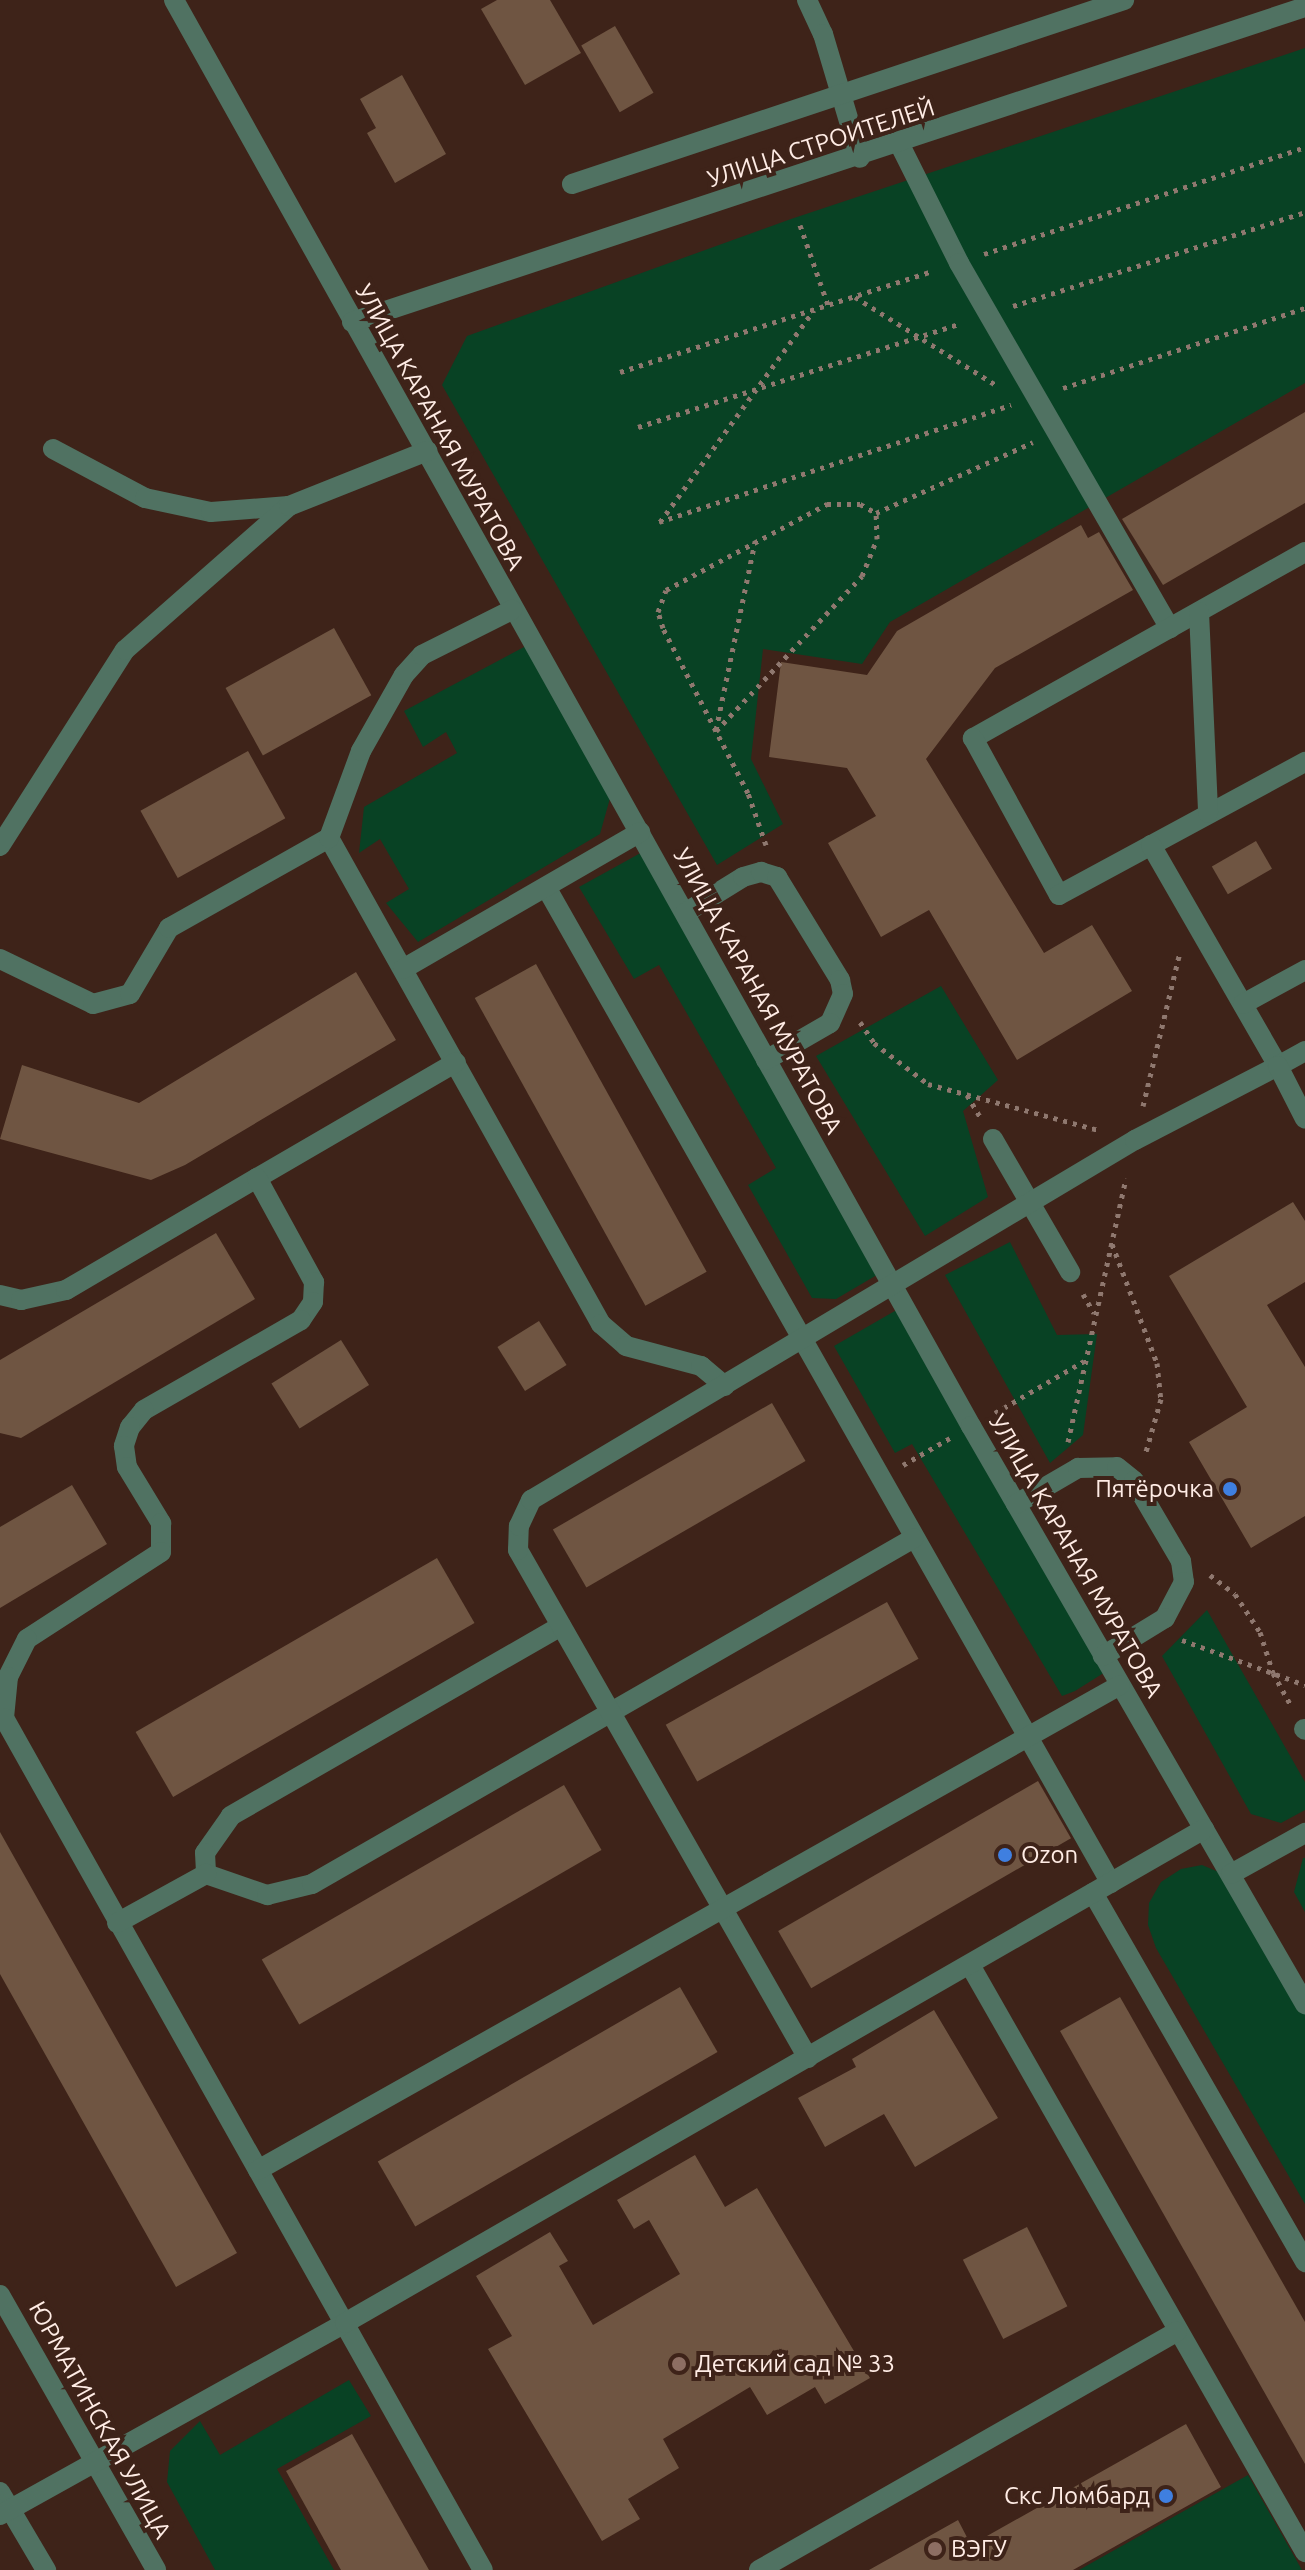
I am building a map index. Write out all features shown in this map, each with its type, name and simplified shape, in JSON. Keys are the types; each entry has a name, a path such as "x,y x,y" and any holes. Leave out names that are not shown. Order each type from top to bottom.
{"street":[{"name":"УЛИЦА КАРАНАЯ МУРАТОВА","path":"174,0 427,451 512,610 640,832 1016,1504 1305,2004"},
{"path":"807,0 860,158"},
{"path":"572,184 1124,0"},
{"name":"УЛИЦА СТРОИТЕЛЕЙ","path":"352,322 900,145 1296,6"},
{"path":"900,145 959,263 1170,628"},
{"path":"53,449 145,498 211,512 289,506 427,451"},
{"path":"0,846 125,650 289,506"},
{"path":"1305,552 973,738 1059,895 1305,762"},
{"path":"0,959 93,1004 111,1004 130,994 143,979 169,928 329,838 361,751 404,675 422,655 512,610"},
{"path":"1199,612 1208,813"},
{"path":"403,969 640,832"},
{"path":"329,838 601,1324 626,1346 701,1366 725,1386"},
{"path":"1151,845 1278,1066 1305,1119"},
{"path":"685,913 743,877 761,872 777,877 796,902 843,994 830,1023 766,1060"},
{"path":"546,887 1111,1883"},
{"path":"1243,1004 1305,970"},
{"path":"808,2058 518,1550 519,1526 531,1500 805,1340 1135,1140 1305,1051"},
{"path":"0,1295 21,1300 66,1290 456,1062"},
{"path":"993,1139 1070,1272"},
{"path":"257,1178 306,1262 314,1282 313,1302 301,1320 144,1410 130,1427 124,1446 127,1467 161,1523 161,1552 27,1639 8,1677 2,1719 483,2570"},
{"path":"1016,1504 1061,1478 1095,1464 1117,1467 1134,1481 1181,1561 1184,1582 1177,1603 1149,1628 1103,1656"},
{"path":"117,1923 206,1874 267,1895 293,1892 914,1538"},
{"path":"206,1874 205,1853 231,1816 561,1626"},
{"path":"258,2170 1028,1740 1120,1685"},
{"path":"46,2570 3,2505 92,2462 345,2323 1204,1829"},
{"path":"1231,1874 1305,1833"},
{"path":"1093,1893 1305,2262"},
{"path":"970,1965 1305,2552"},
{"name":"ЮРМАТИНСКАЯ УЛИЦА","path":"0,2295 156,2570"},
{"path":"759,2570 1177,2332"}],"path":[{"path":"800,225 828,305"},
{"path":"815,309 659,522 1023,401 854,296"},
{"path":"1037,397 1305,308"},
{"path":"777,877 748,793 663,628 659,600 666,590 827,504 852,503 876,513 1057,432"},
{"path":"716,731 862,576 877,539 876,513"},
{"path":"716,731 755,541"},
{"path":"1061,1478 1111,1243 1191,913"},
{"path":"843,994 874,1043 928,1084 1135,1140"},
{"path":"1111,1243 1152,1344 1159,1375 1161,1399 1154,1431 1134,1481"},
{"path":"995,1413 1085,1360"},
{"path":"881,1477 950,1438"},
{"path":"1181,1561 1235,1594 1260,1632 1273,1673 1304,1729"},
{"path":"1149,1628 1305,1685"}],"green space":[{"path":"1305,48 1305,383 890,622 862,664 763,649 751,759 783,824 717,865 442,385 467,336 791,219"},
{"path":"526,646 612,791 600,834 418,942 386,903 409,889 380,839 359,853 364,807 457,753 446,732 423,747 404,711"},
{"path":"646,850 882,1272 836,1299 812,1298 748,1185 776,1168 659,965 634,979 579,887"},
{"path":"941,986 998,1080 963,1111 988,1197 925,1236 816,1056"},
{"path":"1010,1242 1057,1335 1097,1334 1083,1435 1050,1463 945,1275"},
{"path":"900,1308 1110,1669 1075,1691 1062,1696 912,1444 895,1453 834,1346"},
{"path":"1207,1610 1305,1782 1305,1810 1281,1823 1251,1814 1162,1656"},
{"path":"1305,1858 1305,1912 1294,1892"},
{"path":"1202,1865 1221,1873 1305,2013 1305,2204 1156,1948 1148,1925 1149,1903 1161,1882 1181,1869"},
{"path":"349,2380 371,2416 277,2469 334,2570 215,2570 167,2482 170,2451 200,2421 220,2455"},
{"path":"1248,2475 1302,2570 1079,2570"}],"building":[{"path":"497,0 550,0 581,53 525,85 481,9"},
{"path":"615,26 654,93 620,112 581,46"},
{"path":"402,75 446,154 395,183 367,133 376,128 360,99"},
{"path":"1305,412 1305,503 1163,585 1122,519"},
{"path":"1081,525 1088,538 1099,532 1133,590 995,668 926,759 1044,953 1092,925 1132,991 1017,1060 929,910 881,937 828,843 876,816 847,768 769,757 781,662 867,675 897,631"},
{"path":"334,628 371,695 263,755 226,688"},
{"path":"248,751 285,818 178,878 140,811"},
{"path":"1256,841 1272,869 1228,894 1212,866"},
{"path":"536,964 707,1272 645,1306 475,998"},
{"path":"356,972 396,1040 185,1165 151,1180 0,1139 22,1065 139,1103"},
{"path":"1293,1202 1305,1221 1305,1282 1267,1305 1305,1367 1305,1516 1251,1548 1189,1442 1247,1407 1169,1276"},
{"path":"216,1233 255,1299 21,1438 0,1433 0,1360"},
{"path":"539,1321 567,1365 525,1391 497,1347"},
{"path":"341,1340 369,1385 300,1428 271,1383"},
{"path":"772,1403 805,1461 586,1588 553,1530"},
{"path":"72,1485 107,1544 0,1608 0,1527"},
{"path":"437,1558 474,1623 173,1797 136,1732"},
{"path":"887,1602 919,1659 697,1782 666,1725"},
{"path":"1038,1781 1071,1838 811,1988 778,1931"},
{"path":"564,1785 602,1850 299,2024 262,1960"},
{"path":"0,1832 237,2253 176,2287 0,1974"},
{"path":"680,1987 717,2052 415,2226 378,2162"},
{"path":"1120,1997 1305,2322 1305,2464 1060,2031"},
{"path":"934,2010 998,2118 915,2167 884,2114 825,2147 798,2098 856,2067 852,2059"},
{"name":"Детский сад № 33","path":"695,2155 725,2207 757,2188 870,2378 825,2404 815,2387 767,2415 750,2387 663,2439 679,2468 628,2499 640,2519 602,2541 488,2349 512,2336 476,2276 550,2232 568,2261 559,2266 593,2325 680,2274 649,2220 634,2229 617,2200"},
{"path":"1027,2227 1067,2306 1003,2339 963,2260"},
{"path":"1186,2424 1221,2487 1073,2570 869,2570 958,2520 971,2545"},
{"path":"352,2434 429,2570 341,2570 286,2471"}],"place":[{"name":"Пятёрочка","path":"1230,1489"},
{"name":"Ozon","path":"1005,1855"},
{"name":"Детский сад № 33","path":"679,2364"},
{"name":"Скс Ломбард","path":"1166,2496"},
{"name":"ВЭГУ","path":"935,2549"}]}
